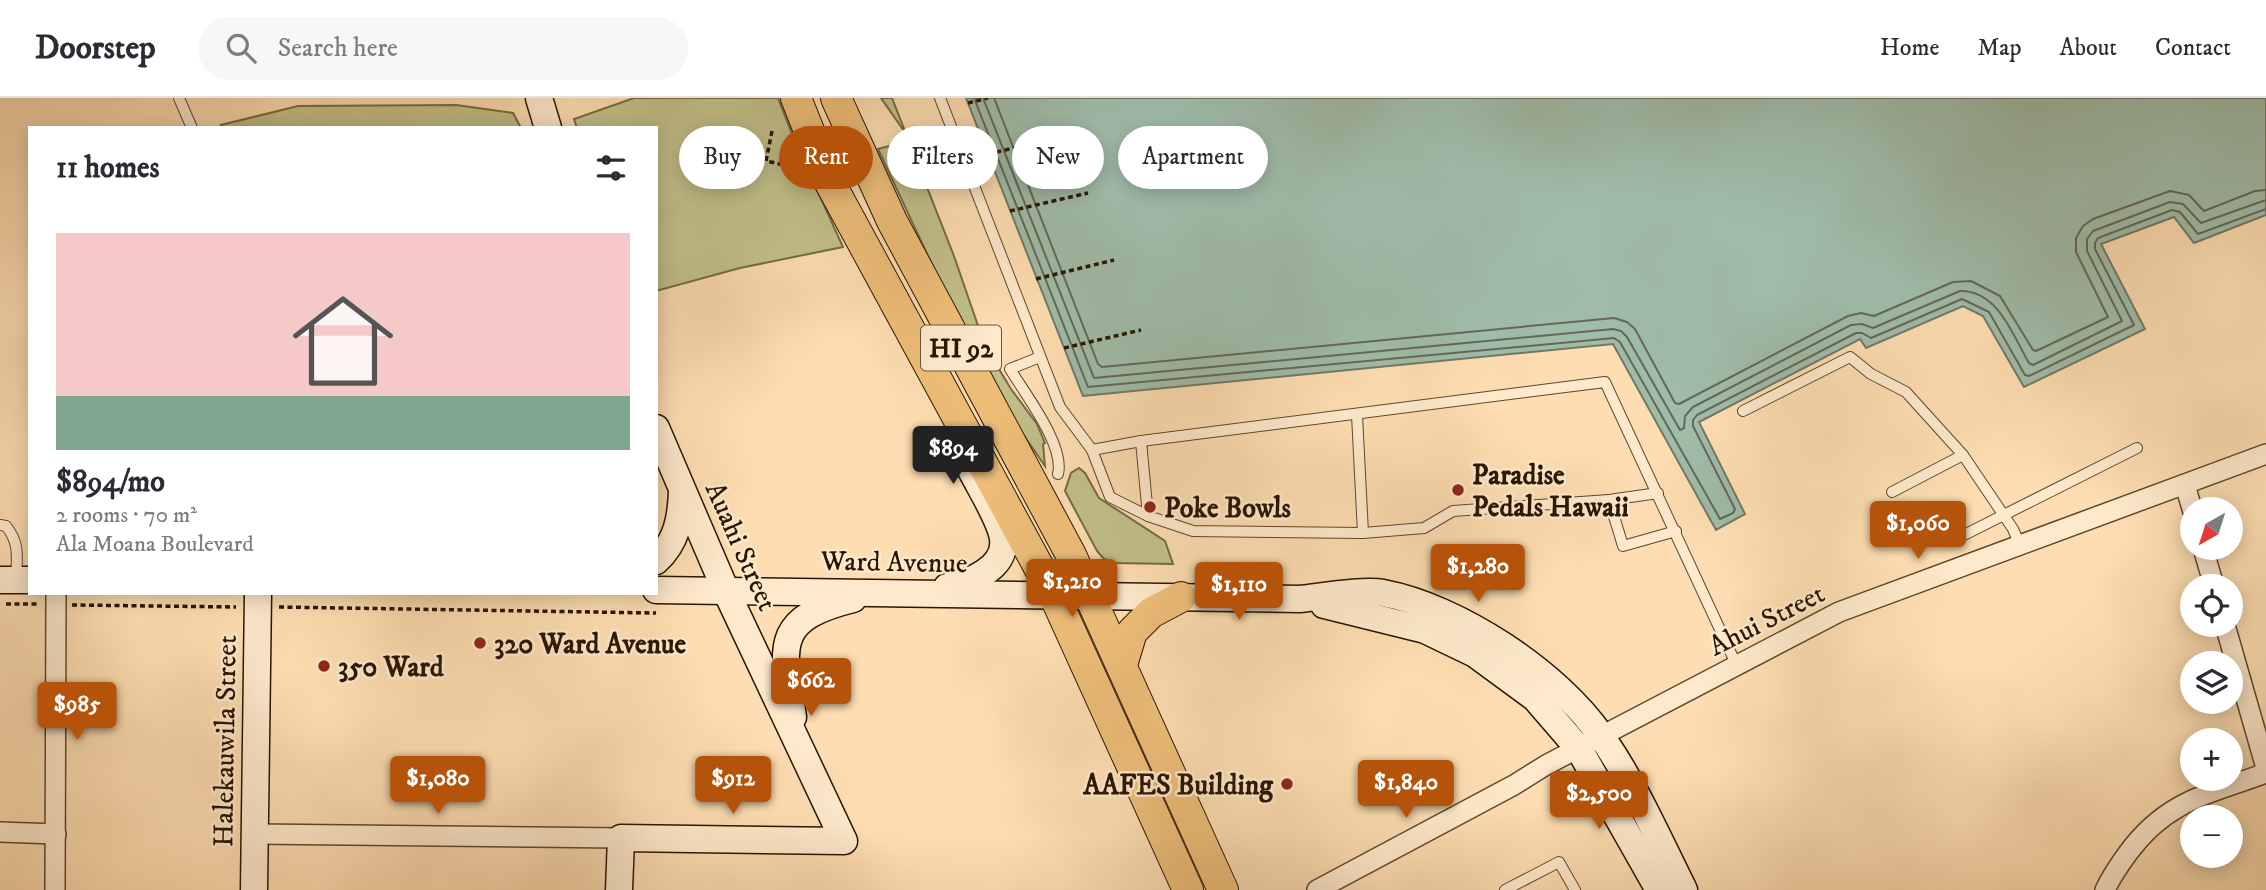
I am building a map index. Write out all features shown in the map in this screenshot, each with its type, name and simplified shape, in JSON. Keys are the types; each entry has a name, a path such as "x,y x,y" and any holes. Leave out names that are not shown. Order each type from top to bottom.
{"main road":[{"name":"HI 92","path":"796,98 829,181 1054,596 1188,890"},
{"name":"HI 92","path":"836,98 892,221 1051,515 1091,596 1223,890"},
{"path":"1122,665 1132,632 1151,613 1181,597"}],"street":[{"path":"538,98 547,126"},
{"path":"797,743 786,646 789,635 803,621 833,605 850,600 950,586 972,579 995,563 1001,554 1004,541 1000,526 960,445 912,335"},
{"name":"Auahi Street","path":"621,838 844,841 726,591 658,433"},
{"name":"Ahui Street","path":"1317,890 1514,785 1546,765 1839,612 2266,454"},
{"path":"2185,485 2189,497"},
{"path":"658,559 677,532 682,490"},
{"name":"Ward Avenue","path":"661,601 726,591 1299,599 1381,592 1442,611 1492,638 1543,675 1583,711 1637,796 1685,890"},
{"path":"55,890 56,599"},
{"name":"Ward Avenue","path":"1299,599 1425,630 1475,654 1535,698 1579,749 1658,890"},
{"name":"Halekauwila Street","path":"254,890 258,600"},
{"path":"2105,890 2140,837 2170,811 2212,791 2266,771 2257,702 2230,637"},
{"path":"0,832 56,834"},
{"path":"255,834 621,838 619,890"}],"lane":[{"path":"179,98 191,126"},
{"path":"940,98 1062,410 1092,450 1110,497 1148,516 1193,531 1363,533 1424,528 1453,511 1609,500 1658,493"},
{"path":"1743,411 1850,357 1871,374 1906,392 1963,455 2013,529 2020,545"},
{"path":"1040,358 1010,369 1055,448 1059,464 1058,474"},
{"path":"1092,450 1141,441 1605,382 1736,664"},
{"path":"1357,415 1363,533"},
{"path":"1141,441 1148,516"},
{"path":"1954,540 2137,448"},
{"path":"1892,492 1963,455"},
{"path":"1609,500 1623,546 1676,531"},
{"path":"0,526 6,526 14,535 17,548 15,580"},
{"path":"1505,890 1559,862 1575,890"}],"path":[{"path":"968,103 988,98"},
{"path":"772,131 766,161 779,164"},
{"path":"1010,211 1088,192"},
{"path":"1036,279 1114,260"},
{"path":"1063,348 1141,330"},
{"path":"0,604 56,599 661,601"}],"shaded area":[{"path":"634,98 778,98 789,126 779,126 779,189 817,189 843,247 740,268 658,290 658,126 576,126 574,119"},
{"path":"881,98 892,98 903,126"},
{"path":"456,105 513,113 520,126 221,125 298,106"},
{"path":"887,147 887,168 878,149"},
{"path":"897,189 928,189 985,346 1011,389 1037,424 1045,443 1045,466 1016,424 951,305"},
{"path":"1079,468 1085,473 1099,498 1165,541 1173,564 1115,563 1104,559 1065,491 1071,473"}],"water":[{"path":"966,98 2266,98 2266,215 2194,243 2174,217 2101,244 2145,329 2024,387 1983,316 1963,306 1866,348 1860,339 1699,422 1745,514 1716,530 1613,344 1083,396 998,180 998,126 977,126"}],"place":[{"name":"Paradise Pedals Hawaii","path":"1458,490"},
{"name":"Poke Bowls","path":"1150,507"},
{"name":"320 Ward Avenue","path":"480,643"},
{"name":"350 Ward","path":"324,666"},
{"name":"AAFES Building","path":"1287,784"}]}
